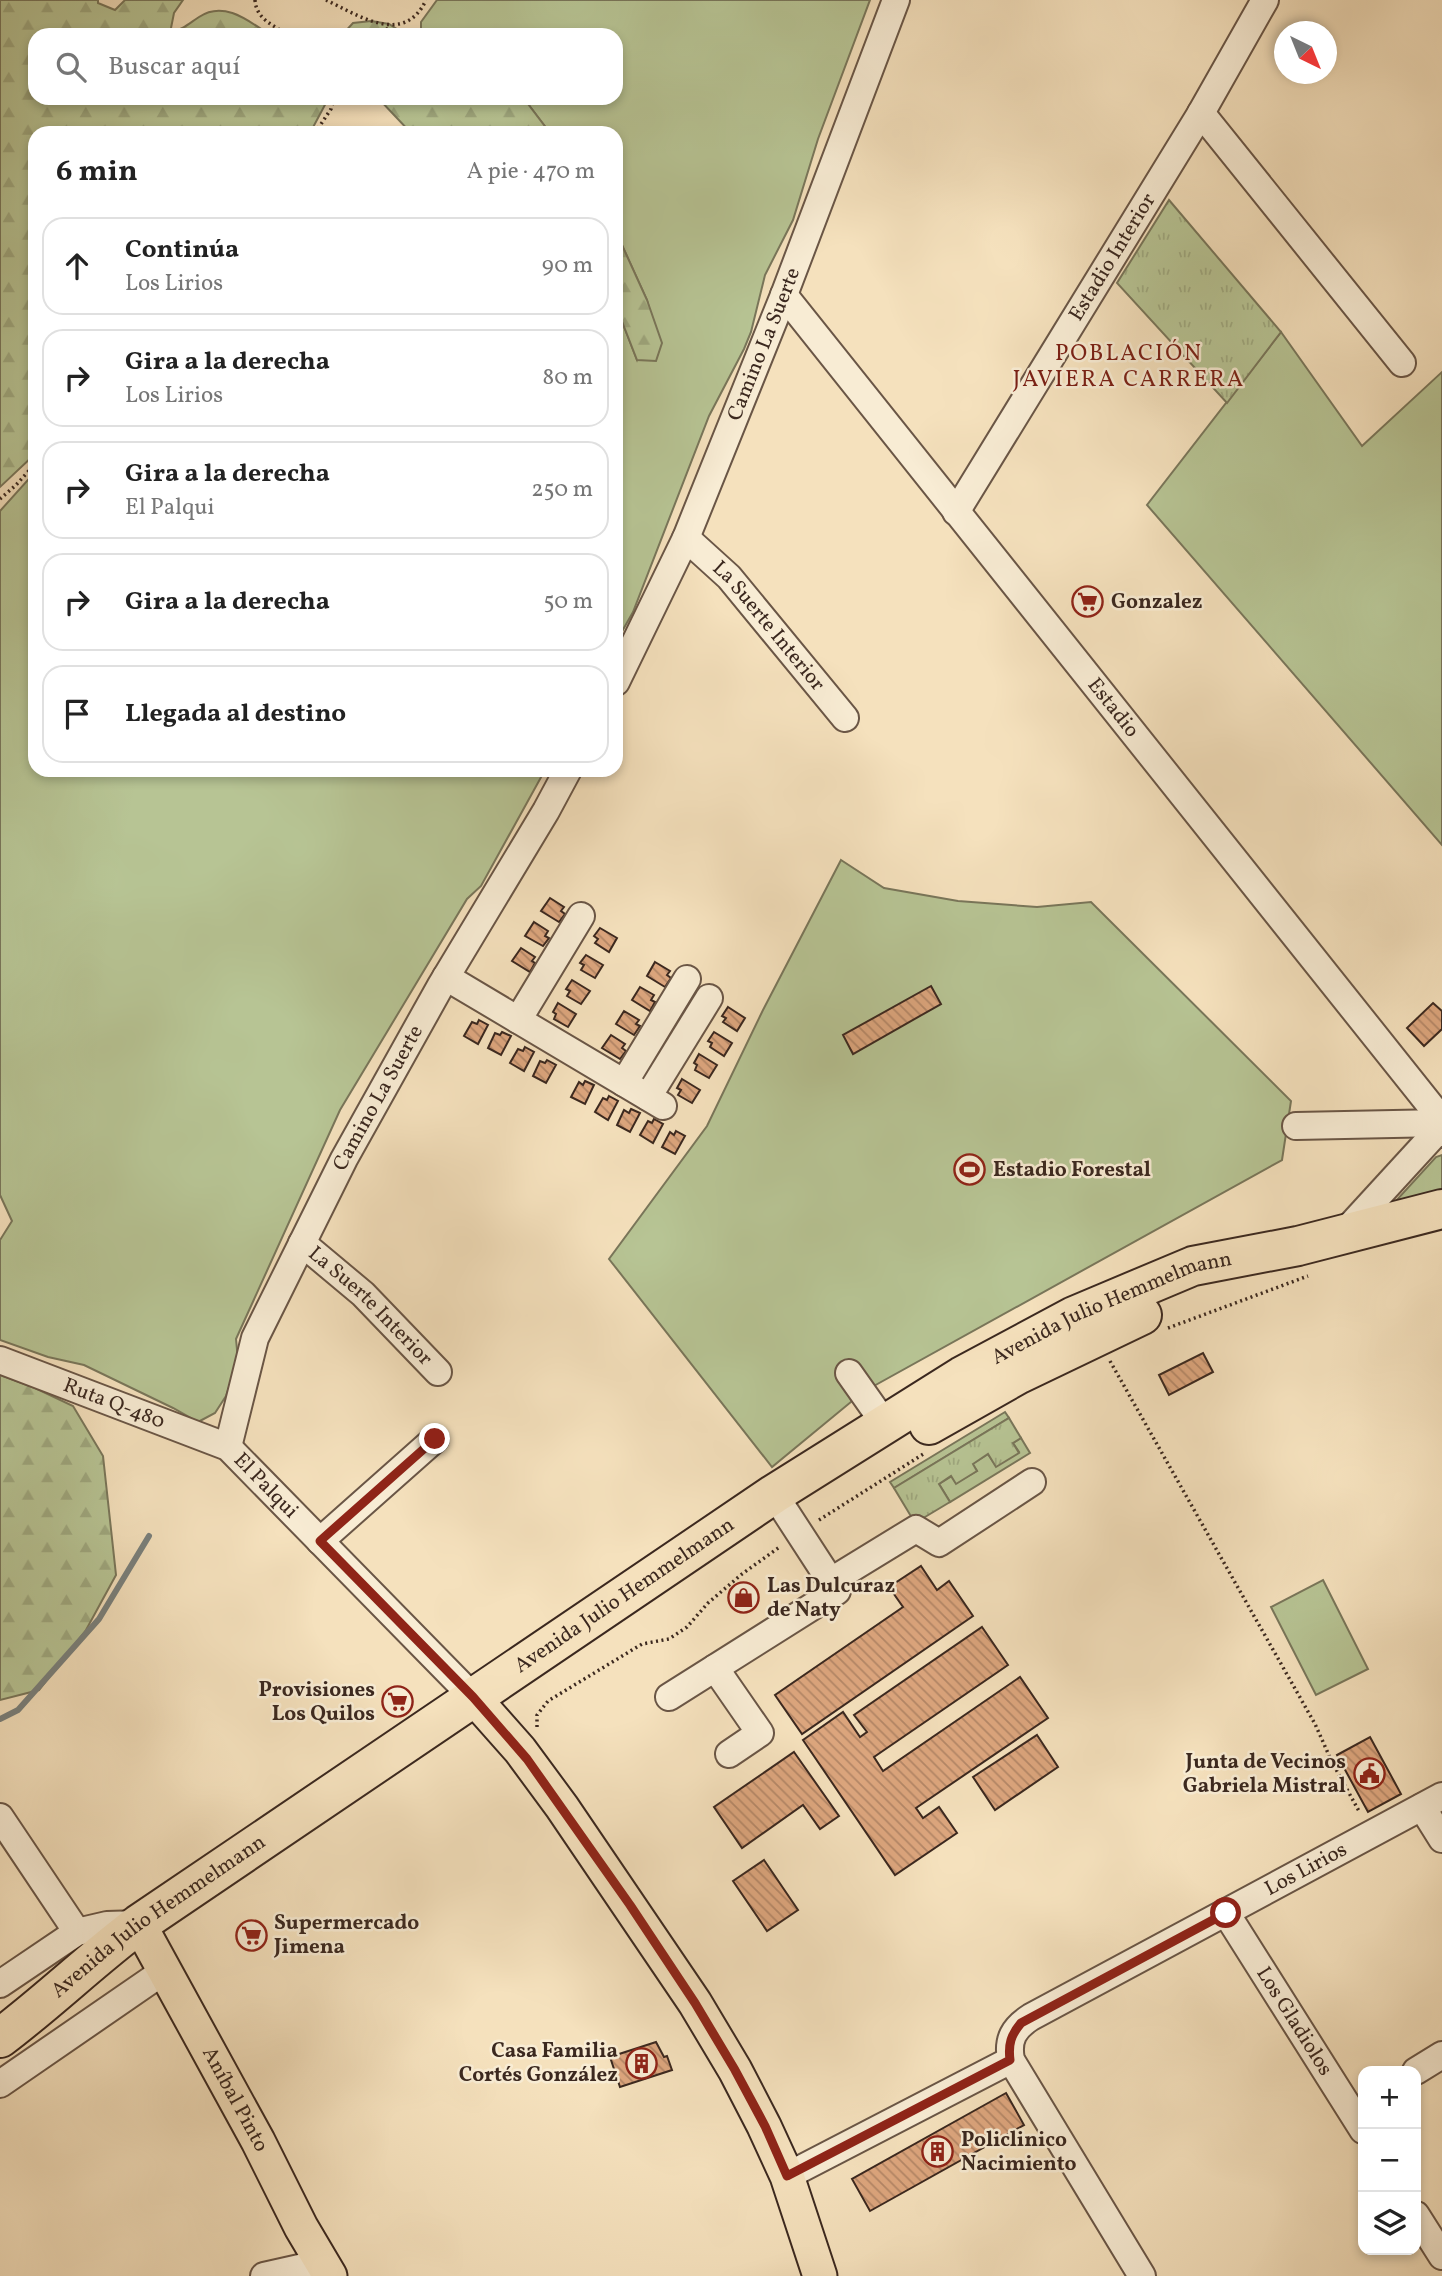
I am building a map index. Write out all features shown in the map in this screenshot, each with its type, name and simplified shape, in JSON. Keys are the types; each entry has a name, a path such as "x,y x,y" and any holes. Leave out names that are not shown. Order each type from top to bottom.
{"highway":[{"name":"Avenida Julio Hemmelmann","path":"0,2039 98,1984 152,1947 481,1707 912,1435 1019,1374 1123,1323 1303,1261 1343,1234 1442,1209"},
{"name":"Avenida Julio Hemmelmann","path":"786,1515 885,1424 962,1376 1086,1311 1193,1266 1303,1261"}],"main road":[{"name":"El Palqui","path":"481,1707 520,1750 577,1829 695,2003 735,2070 765,2126 787,2176 820,2276"},
{"name":"Aníbal Pinto","path":"152,1947 326,2269"}],"street":[{"name":"Camino La Suerte","path":"623,668 686,538 784,295 896,0"},
{"name":"Estadio Interior","path":"956,512 1201,113 1265,0"},
{"path":"1201,113 1402,363"},
{"name":"Estadio","path":"784,295 1442,1123"},
{"name":"La Suerte Interior","path":"686,538 729,577 845,718"},
{"name":"Camino La Suerte","path":"228,1447 255,1338 344,1159 446,977 564,777"},
{"path":"518,1020 581,916"},
{"path":"446,977 656,1101 709,998"},
{"path":"624,1083 687,979"},
{"path":"1296,1126 1442,1123"},
{"path":"1343,1234 1442,1123"},
{"name":"La Suerte Interior","path":"302,1243 363,1294 438,1372"},
{"name":"Ruta Q-480","path":"0,1360 228,1447"},
{"path":"849,1373 885,1424"},
{"path":"320,1541 435,1439"},
{"name":"El Palqui","path":"228,1447 481,1707"},
{"path":"831,1581 916,1529 939,1543 1032,1482"},
{"path":"669,1697 837,1591 786,1515"},
{"path":"715,1668 760,1733 729,1754"},
{"path":"1432,1802 1442,1839"},
{"name":"Los Lirios","path":"1010,2060 1011,2035 1021,2023 1432,1802"},
{"path":"0,1817 77,1932"},
{"name":"Los Gladiolos","path":"1226,1913 1358,2113"},
{"path":"0,1983 77,1932 107,1925 152,1947 0,2084"},
{"path":"1421,2068 1442,2055"},
{"path":"787,2176 1010,2060 1142,2276"},
{"path":"1421,2223 1442,2256"},
{"path":"264,2276 326,2269"}],"path":[{"path":"255,0 257,12 278,28"},
{"path":"327,0 371,22 392,26"},
{"path":"389,28 418,13 426,0"},
{"path":"320,126 332,105"},
{"path":"0,499 28,472"},
{"path":"1157,1332 1303,1261"},
{"path":"1106,1354 1315,1724 1332,1762 1371,1833"},
{"path":"520,1750 540,1735 537,1715 548,1701 642,1644 669,1639 687,1627 708,1603 742,1574 786,1515 929,1451"}],"green space":[{"path":"0,0 98,0 98,3 115,10 125,0 183,0 174,13 171,28 28,28 28,105 325,105 314,126 28,126 28,461 0,487"},
{"path":"437,0 870,0 818,139 793,220 765,275 751,332 709,416 633,612 623,630 623,324 637,360 652,319 647,300 623,247 623,126 545,126 529,105 623,105 623,28 421,28 421,22"},
{"path":"218,11 236,14 260,28 183,28 208,12"},
{"path":"371,21 389,24 395,28 348,28 353,23"},
{"path":"385,105 529,105 545,126 404,126"},
{"path":"1169,200 1281,332 1227,403 1117,283"},
{"path":"623,247 647,300 662,343 656,361 637,360 623,324"},
{"path":"1281,332 1362,446 1442,372 1442,845 1147,505"},
{"path":"28,480 28,777 541,777 481,886 467,899 340,1110 236,1339 238,1360 226,1396 215,1413 198,1422 84,1365 48,1357 0,1340 0,1240 12,1221 0,1195 0,511"},
{"name":"Estadio Forestal","path":"841,860 884,888 958,901 1037,907 1091,902 1291,1101 1282,1160 863,1392 772,1467 609,1259 707,1126 763,1010"},
{"path":"1442,1155 1442,1197 1383,1215 1436,1157"},
{"path":"0,1375 73,1406 103,1456 116,1575 86,1630 39,1690 0,1700"},
{"path":"1005,1412 1009,1418 894,1488 890,1482"},
{"path":"1009,1418 1021,1438 1013,1443 1019,1453 996,1467 988,1454 973,1464 977,1471 956,1484 951,1476 939,1484 950,1502 915,1523 894,1488"},
{"path":"1021,1438 1030,1453 950,1502 939,1484 952,1476 956,1483 977,1471 972,1464 988,1454 996,1466 1019,1452 1013,1443"},
{"path":"1323,1580 1368,1669 1316,1695 1271,1607"}],"building":[{"path":"550,898 564,907 561,911 565,914 559,922 541,911"},
{"path":"534,922 548,931 545,936 549,938 543,946 525,936"},
{"path":"600,928 617,938 609,952 595,943 598,939 594,936"},
{"path":"521,948 535,957 530,972 512,961"},
{"path":"586,955 603,965 595,978 581,970 584,965 580,963"},
{"path":"655,962 670,971 667,975 671,978 665,987 647,976"},
{"path":"572,980 590,991 581,1004 567,996 570,991 566,989"},
{"path":"931,986 941,1004 853,1054 843,1035"},
{"path":"640,987 654,995 651,1000 655,1002 650,1011 632,1000"},
{"path":"558,1003 576,1014 568,1027 554,1019 556,1014 553,1012"},
{"path":"1433,1003 1442,1011 1442,1029 1424,1046 1407,1028"},
{"path":"728,1007 745,1018 737,1031 723,1022 726,1018 722,1016"},
{"path":"624,1011 639,1020 636,1024 640,1026 634,1035 616,1024"},
{"path":"479,1020 488,1025 478,1044 464,1036 472,1022 477,1024"},
{"path":"502,1032 511,1036 501,1055 488,1048 495,1033 500,1035"},
{"path":"714,1032 732,1043 724,1056 710,1047 712,1043 708,1041"},
{"path":"611,1035 625,1044 622,1048 626,1051 620,1059 602,1048"},
{"path":"525,1047 534,1052 524,1071 510,1063 518,1049 523,1051"},
{"path":"699,1054 717,1065 709,1078 695,1070 697,1065 694,1063"},
{"path":"547,1060 556,1065 546,1083 533,1076 540,1061 545,1063"},
{"path":"682,1079 700,1090 692,1103 678,1095 681,1090 677,1088"},
{"path":"585,1081 594,1085 585,1104 571,1097 579,1082 583,1085"},
{"path":"609,1096 618,1101 608,1120 595,1112 603,1098 607,1100"},
{"path":"631,1109 640,1113 630,1132 617,1125 624,1110 629,1113"},
{"path":"654,1119 663,1124 653,1143 640,1135 648,1121 652,1123"},
{"path":"676,1131 685,1136 675,1154 662,1147 670,1132 674,1135"},
{"path":"1203,1353 1213,1372 1169,1395 1159,1375"},
{"path":"921,1566 937,1590 949,1581 973,1616 802,1734 775,1695 903,1607 889,1587"},
{"path":"982,1627 1008,1665 874,1757 883,1771 1020,1677 1048,1718 916,1808 923,1818 939,1807 957,1833 895,1875 803,1740 843,1712 860,1737 867,1732 854,1715"},
{"path":"1037,1735 1058,1767 995,1810 973,1777"},
{"name":"Junta de Vecinos Gabriela Mistral","path":"1370,1737 1401,1794 1368,1812 1337,1755"},
{"path":"794,1752 839,1816 820,1829 803,1805 742,1848 714,1807"},
{"path":"764,1860 798,1910 767,1931 733,1881"},
{"name":"Casa Familia Cortés González","path":"656,2042 664,2057 667,2056 672,2070 620,2087 610,2057"},
{"name":"Policlinico Nacimiento","path":"1006,2093 1024,2125 870,2211 852,2179"}],"waterway":[{"path":"0,1719 18,1710 99,1619 149,1536"}],"place":[{"name":"Gonzalez","path":"1088,602"},
{"name":"Estadio Forestal","path":"970,1170"},
{"name":"Las Dulcuraz de Naty","path":"744,1598"},
{"name":"Provisiones Los Quilos","path":"398,1702"},
{"name":"Junta de Vecinos Gabriela Mistral","path":"1369,1774"},
{"name":"Supermercado Jimena","path":"251,1935"},
{"name":"Casa Familia Cortés González","path":"641,2063"},
{"name":"Policlinico Nacimiento","path":"938,2152"}],"district":[{"name":"POBLACIÓN JAVIERA CARRERA","path":"1129,367"}],"route":[{"path":"435,1439 320,1541 473,1697 527,1759 695,2003 765,2126 787,2176 1010,2060 1011,2035 1021,2023 1226,1913"}]}
